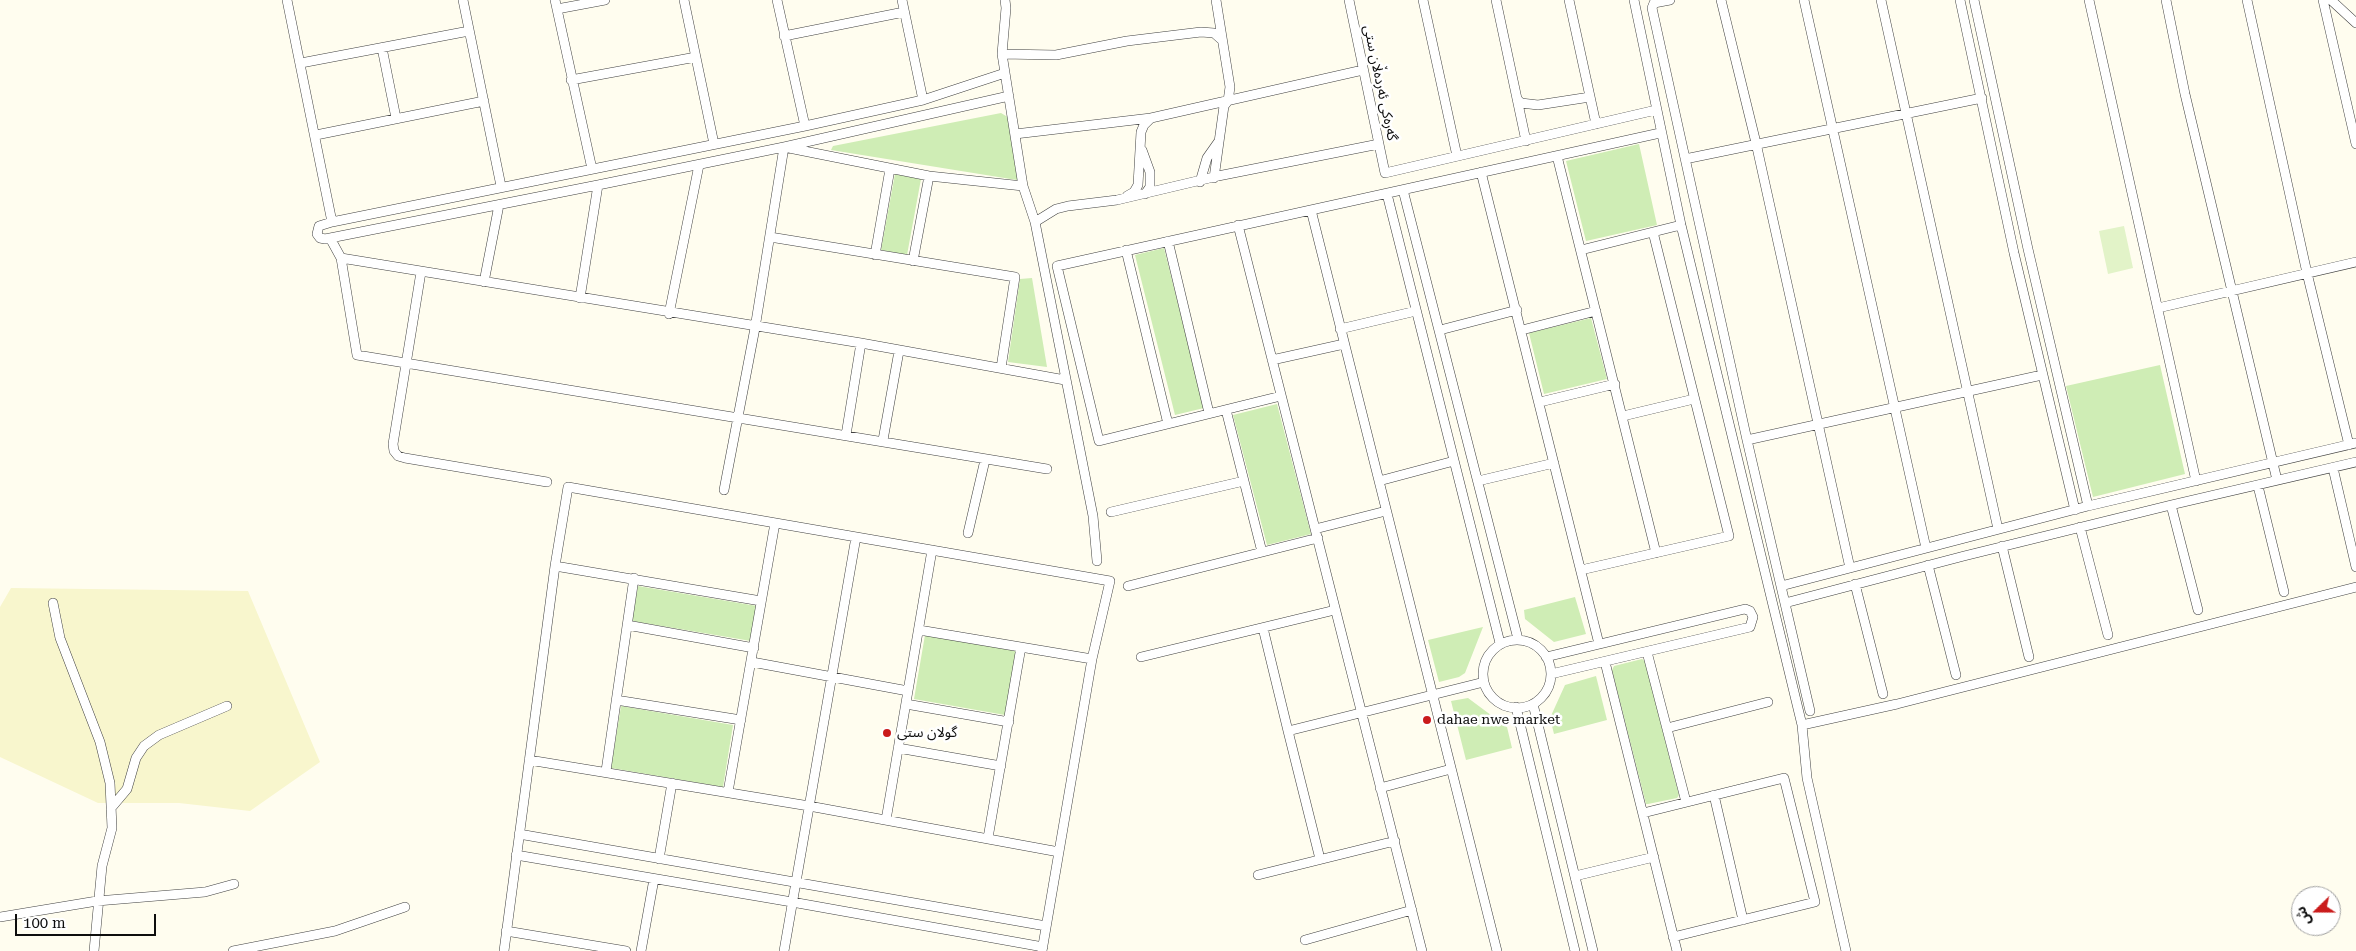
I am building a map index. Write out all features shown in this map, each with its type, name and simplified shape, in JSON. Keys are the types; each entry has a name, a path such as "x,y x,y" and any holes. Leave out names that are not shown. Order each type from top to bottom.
{"street":[{"path":"287,0 316,135 332,222"},
{"path":"463,0 501,186"},
{"path":"592,169 571,80 556,4 605,0"},
{"path":"684,0 714,144"},
{"path":"777,0 805,126"},
{"path":"902,0 923,100"},
{"path":"1005,0 1002,54 1023,186 1034,222 1093,516 1097,561"},
{"path":"1214,178 1224,106 1228,102 1230,87 1216,0"},
{"name":"گەرەکی ئەردەڵان ستی","path":"1349,0 1385,173 1457,156"},
{"path":"1423,0 1457,156 1656,110"},
{"path":"1496,0 1526,141"},
{"path":"1569,0 1596,124"},
{"path":"1634,0 1660,133 1681,225 1802,725 1807,778 1846,951"},
{"path":"1670,0 1651,4 1747,440 1810,711"},
{"path":"1721,0 1756,143 1850,568"},
{"path":"1804,0 1893,408 1926,548"},
{"path":"1881,0 1998,529"},
{"path":"1960,0 2014,253 2074,510"},
{"path":"1974,0 2028,249 2088,506"},
{"path":"2089,0 2196,481"},
{"path":"2166,0 2186,94 2278,480"},
{"path":"1781,586 2088,506 2353,444 2307,273 2247,0"},
{"path":"2323,0 2356,144"},
{"path":"2331,0 2356,23"},
{"path":"784,36 904,12"},
{"path":"301,64 469,31"},
{"path":"1002,54 1056,55 1127,41 1211,31 1222,40"},
{"path":"382,48 396,118"},
{"path":"571,80 696,57"},
{"path":"1015,134 1151,118 1363,70"},
{"path":"1005,73 923,100 805,126 501,186 332,222 321,225 317,231 320,238 330,238 699,165 1009,96"},
{"path":"1517,99 1521,104 1538,105 1590,97"},
{"path":"1685,159 1982,98"},
{"path":"316,135 484,102"},
{"path":"1123,199 1134,192 1138,185 1142,150 1141,132 1144,125 1151,118"},
{"path":"1281,396 1099,441 1057,266 1660,133"},
{"path":"1200,182 1207,158 1220,139"},
{"path":"1034,222 1056,209 1080,203 1092,204 1123,199 1379,144"},
{"path":"784,147 929,176 1023,186"},
{"path":"724,490 755,328 784,147"},
{"path":"1142,150 1150,172 1150,187 1145,194"},
{"path":"1557,156 1656,553"},
{"path":"637,160 640,177"},
{"path":"669,314 699,165"},
{"path":"874,255 890,169"},
{"path":"1481,172 1599,644"},
{"path":"913,261 929,176"},
{"path":"580,298 598,185"},
{"path":"1403,190 1518,640"},
{"path":"1386,194 1500,643"},
{"path":"484,282 499,204"},
{"path":"1311,210 1497,951"},
{"path":"1238,225 1422,951"},
{"path":"1580,250 1681,225"},
{"path":"1581,570 1729,536 1654,232"},
{"path":"770,237 1015,277 1001,368"},
{"path":"330,238 341,258 357,355 737,418 883,440 985,460 1047,469"},
{"path":"1168,241 1210,413"},
{"path":"2014,253 2028,249"},
{"path":"1126,250 1168,424"},
{"path":"341,258 669,314 861,343 1065,380"},
{"path":"2158,308 2356,262"},
{"path":"421,272 393,444 398,456 548,482"},
{"path":"1440,330 1517,310"},
{"path":"1340,329 1416,311"},
{"path":"1522,330 1596,311"},
{"path":"846,435 861,343"},
{"path":"1272,360 1344,344"},
{"path":"883,440 899,351"},
{"path":"1747,440 2042,375"},
{"path":"1540,402 1615,384"},
{"path":"1623,416 1694,399"},
{"path":"1226,410 1262,552"},
{"path":"968,533 985,460"},
{"path":"1378,481 1454,461"},
{"path":"1785,603 2002,546 2356,462"},
{"path":"1478,481 1554,463"},
{"path":"2333,468 2356,567"},
{"path":"1111,512 1244,481"},
{"path":"2258,486 2284,592"},
{"path":"504,951 506,930 516,855 529,760 555,566 568,487 1110,581 1092,659 1043,949 792,902 516,855"},
{"path":"2171,505 2198,610"},
{"path":"1128,586 1262,552 1386,510"},
{"path":"728,792 775,523"},
{"path":"2080,527 2108,635"},
{"path":"784,951 856,537"},
{"path":"1960,540 1964,556"},
{"path":"2002,546 2029,657"},
{"path":"886,820 932,550"},
{"path":"1928,565 1956,675"},
{"path":"555,566 762,601"},
{"path":"606,771 634,578"},
{"path":"1855,584 1883,694"},
{"path":"1802,725 1906,702 2356,587"},
{"path":"53,603 60,638 100,742 110,783 112,828 102,866 97,901 94,951"},
{"path":"1141,657 1335,610"},
{"path":"1546,657 1745,610 1750,612 1753,617 1750,627 1552,674"},
{"path":"627,625 754,648"},
{"path":"1263,628 1320,859"},
{"path":"919,630 1092,659"},
{"path":"1518,640 1531,643 1538,648 1546,657 1552,674 1544,694 1533,704 1516,707 1500,703 1488,690 1483,674 1488,657 1500,643 1518,640"},
{"path":"988,838 1021,647"},
{"path":"1647,652 1686,802"},
{"path":"752,662 908,691"},
{"path":"1604,662 1677,951"},
{"path":"1288,730 1484,682"},
{"path":"616,700 741,720"},
{"path":"1667,728 1768,702"},
{"path":"906,704 1009,722"},
{"path":"1533,704 1593,951"},
{"path":"111,808 127,789 136,758 144,746 159,736 227,706"},
{"path":"1516,707 1575,951"},
{"path":"898,748 1001,766"},
{"path":"529,760 606,771 809,806 1059,852"},
{"path":"1380,788 1451,769"},
{"path":"1643,813 1784,778 1815,902 1674,936"},
{"path":"659,859 672,783"},
{"path":"1714,795 1743,920"},
{"path":"519,834 1046,926"},
{"path":"1258,875 1394,841"},
{"path":"1575,876 1654,857"},
{"path":"641,951 654,879"},
{"path":"0,917 97,901 205,892 234,884"},
{"path":"233,951 335,931 405,907"},
{"path":"1305,940 1412,910"},
{"path":"506,930 582,947 626,951"}],"shaded area":[{"path":"11,588 248,591 320,762 250,811 179,803 98,803 0,757 0,607"}],"green space":[{"path":"1001,113 1011,119 1023,181 831,150 833,146"},
{"path":"1639,144 1657,225 1586,241 1566,161"},
{"path":"895,174 921,179 907,255 881,250"},
{"path":"2124,226 2133,268 2108,274 2099,231"},
{"path":"1164,248 1204,408 1175,415 1135,255"},
{"path":"1032,278 1047,367 1008,362 1020,279"},
{"path":"1591,318 1607,379 1544,394 1529,333"},
{"path":"2160,365 2185,474 2093,497 2066,386"},
{"path":"1277,404 1311,534 1267,545 1233,415"},
{"path":"638,586 757,606 751,641 632,621"},
{"path":"1575,597 1586,634 1554,642 1525,619 1524,610"},
{"path":"1483,627 1465,673 1459,677 1439,682 1428,640"},
{"path":"925,635 1016,651 1005,715 914,699"},
{"path":"1642,659 1645,661 1679,795 1677,798 1648,804 1646,804 1612,670 1614,666"},
{"path":"1596,676 1607,720 1554,734 1550,718 1565,685"},
{"path":"1468,698 1507,727 1512,748 1466,760 1451,701"},
{"path":"621,706 733,725 723,787 611,768"}],"place":[{"name":"dahae nwe market","path":"1427,720"},
{"name":"گولان ستی","path":"887,733"}]}
